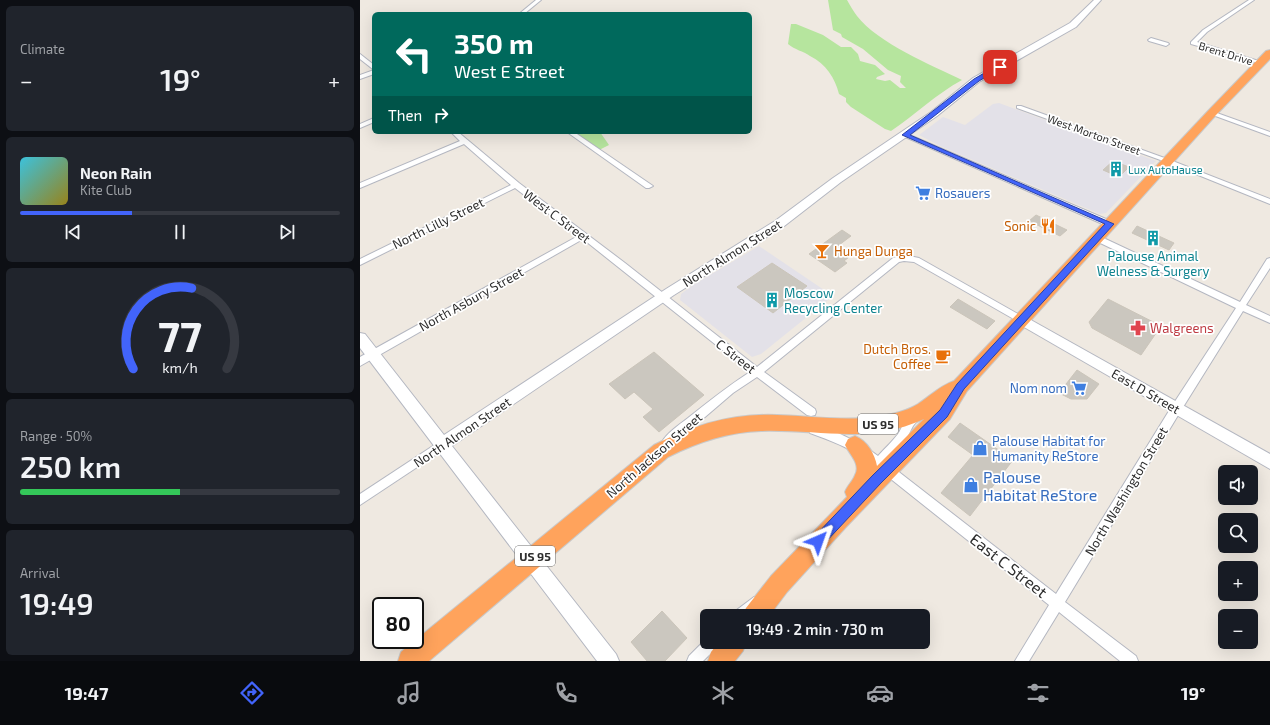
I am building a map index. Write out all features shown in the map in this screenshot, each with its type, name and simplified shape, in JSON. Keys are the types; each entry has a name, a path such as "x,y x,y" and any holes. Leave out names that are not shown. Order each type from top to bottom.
{"highway":[{"name":"US 95","path":"759,609 779,584 838,520 883,466 943,414 961,386 1212,113 1270,53"},
{"name":"US 95","path":"661,451 683,439 707,430 742,424 843,426 872,425 895,421 923,411 949,391 961,386"},
{"path":"838,520 844,503 864,482 867,474 867,463 864,455 854,445"},
{"name":"North Jackson Street","path":"410,661 661,451"},
{"path":"720,661 729,649"}],"street":[{"path":"524,12 539,0"},
{"name":"North Almon Street","path":"360,500 662,297 756,240 837,180 934,114 976,80 1073,25 1098,0"},
{"name":"Brent Drive","path":"1252,0 1205,31 1193,43 1260,63"},
{"path":"1151,40 1166,44"},
{"path":"360,56 372,66"},
{"path":"360,77 372,73"},
{"name":"West Morton Street","path":"1020,108 1168,161 1270,202"},
{"path":"1212,113 1270,134"},
{"path":"360,126 372,121"},
{"name":"West C Street","path":"456,134 516,185 662,297"},
{"path":"573,134 649,186"},
{"path":"905,135 1110,224"},
{"path":"360,186 465,141"},
{"name":"North Lilly Street","path":"360,262 516,185"},
{"name":"North Asbury Street","path":"360,362 583,236"},
{"path":"1097,238 1270,320"},
{"name":"North Jackson Street","path":"661,451 681,430 740,382 756,372 891,263 904,258 916,260 1022,320"},
{"name":"North Washington Street","path":"1022,661 1176,409 1270,261"},
{"name":"C Street","path":"662,297 756,372 811,412"},
{"name":"East D Street","path":"1022,320 1270,462"},
{"path":"360,338 609,661"},
{"path":"786,424 837,437 854,445 883,466 909,423 923,411"},
{"name":"East C Street","path":"883,466 1131,661"},
{"path":"746,609 766,592 779,584"},
{"path":"694,661 705,649"}],"shaded area":[{"path":"999,103 1156,161 1106,213 1100,214 940,146 919,135 943,117 965,125 993,104"},
{"path":"759,246 833,296 761,354 752,357 680,300 681,294 693,285"}],"green space":[{"path":"828,0 847,0 857,16 866,26 878,35 891,44 962,80 943,92 891,131 885,129 851,107 846,102 846,98 839,94 835,82 821,63 788,44 791,24 796,24 823,35 841,47 851,47 858,54 860,61 875,65 885,74 877,77 876,79 885,81 890,80 900,88 906,88 900,82 901,76 888,70 863,49 833,30"},
{"path":"572,134 601,134 609,145 597,151"}],"building":[{"name":"Lux AutoHause","path":"1113,161 1129,167 1119,177 1103,170"},
{"name":"Sonic","path":"1036,215 1067,230 1060,236 1029,221"},
{"name":"Palouse Animal Welness & Surgery","path":"1137,226 1174,243 1169,250 1132,233"},
{"name":"Hunga Dunga","path":"842,230 851,236 835,248 849,257 844,261 847,263 835,272 809,254"},
{"name":"Moscow Recycling Center","path":"772,263 807,286 773,313 737,287"},
{"path":"958,299 995,321 987,329 950,307"},
{"name":"Walgreens","path":"1108,299 1161,326 1141,355 1092,328 1089,322"},
{"path":"654,352 704,395 659,432 643,417 653,409 634,392 625,399 609,384"},
{"name":"Nom nom","path":"1077,370 1099,384 1087,399 1071,399 1059,393"},
{"path":"960,423 1013,460 970,516 941,493 973,455 948,437"},
{"path":"662,611 687,638 665,661 647,661 631,642"}],"place":[{"name":"Lux AutoHause","path":"1116,169"},
{"name":"Rosauers","path":"923,193"},
{"name":"Sonic","path":"1048,226"},
{"name":"Palouse Animal Welness & Surgery","path":"1153,238"},
{"name":"Hunga Dunga","path":"822,251"},
{"name":"Moscow Recycling Center","path":"772,300"},
{"name":"Walgreens","path":"1138,328"},
{"name":"Dutch Bros. Coffee","path":"943,356"},
{"name":"Nom nom","path":"1079,388"},
{"name":"Palouse Habitat for Humanity ReStore","path":"980,448"},
{"name":"Palouse Habitat ReStore","path":"971,485"}],"route":[{"path":"818,541 877,479 943,414 961,386 1110,224 905,135 976,80 1000,67"}]}
